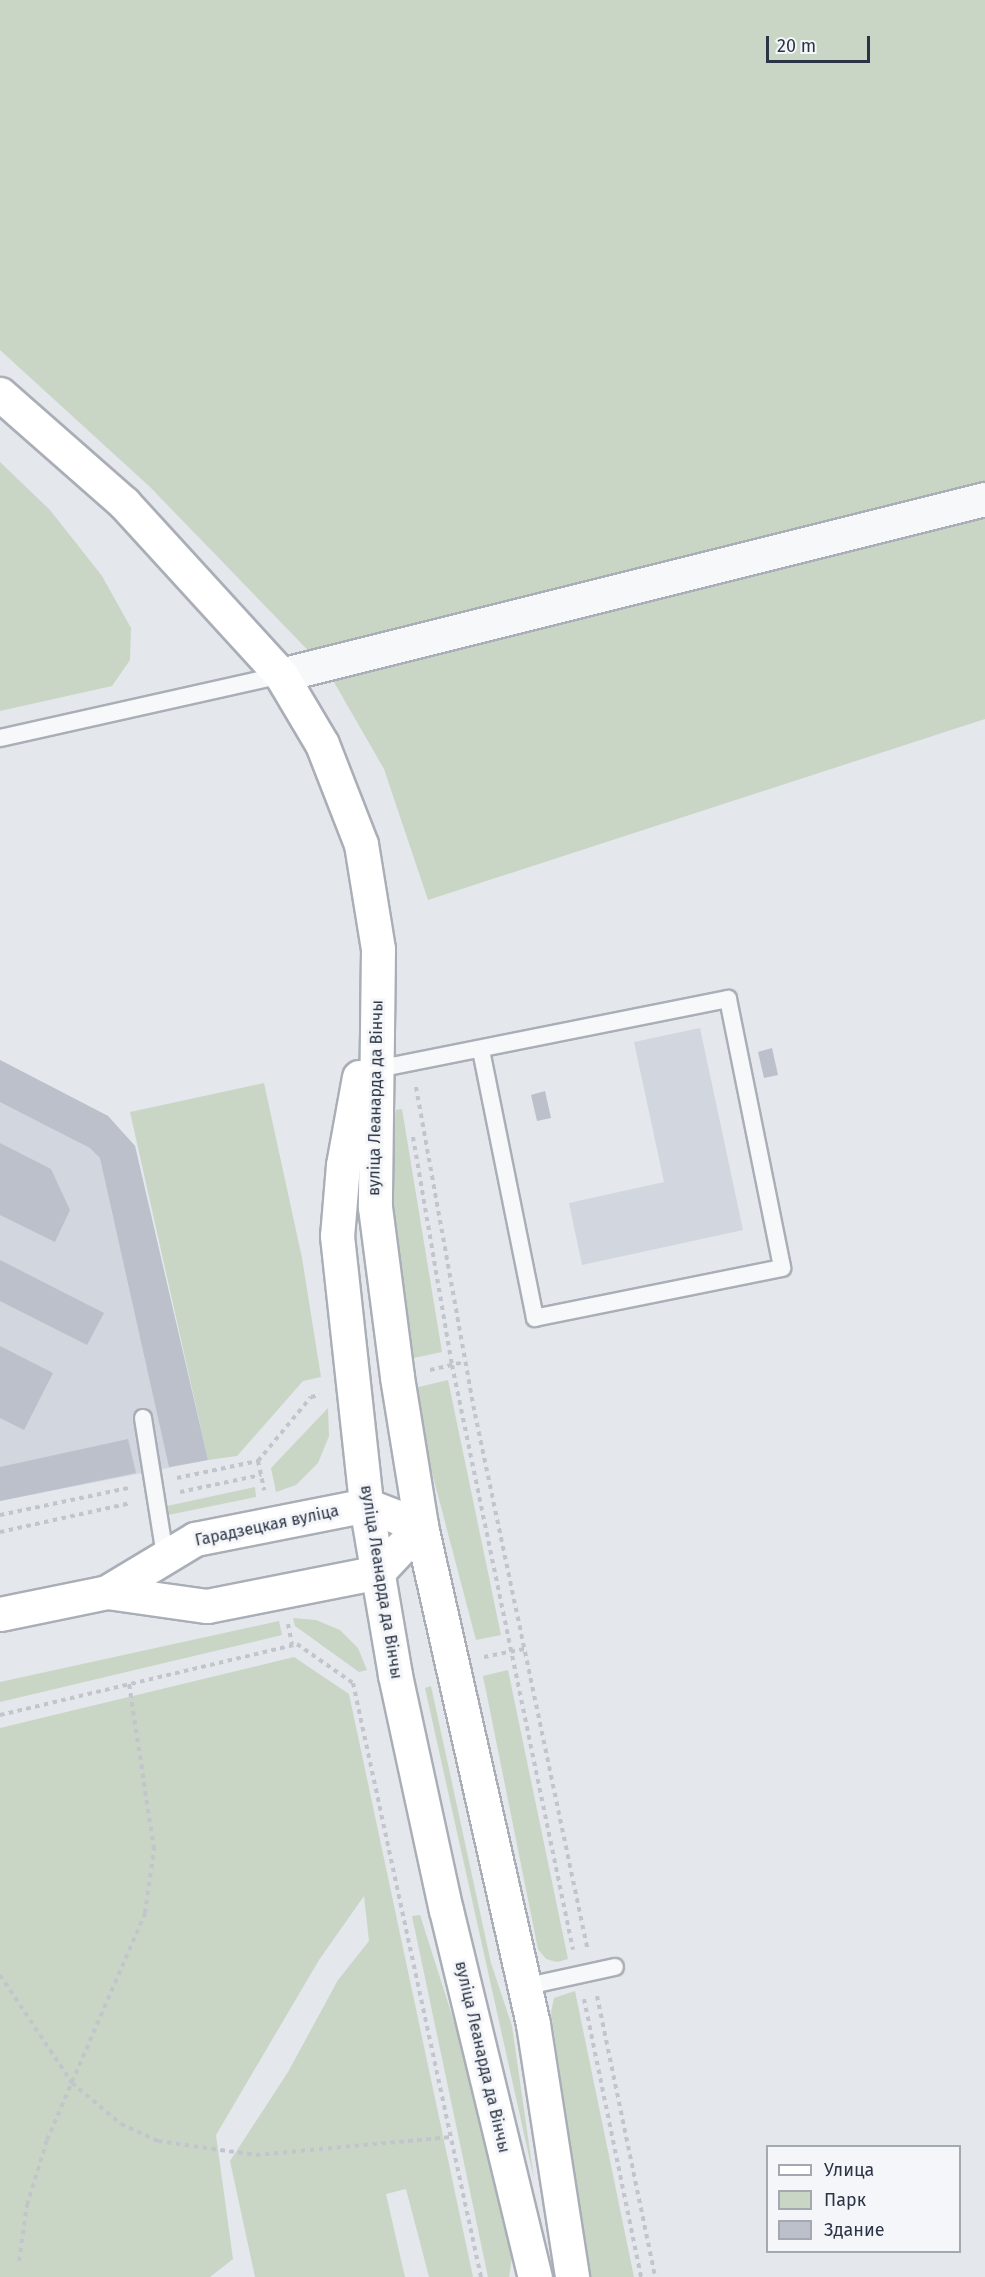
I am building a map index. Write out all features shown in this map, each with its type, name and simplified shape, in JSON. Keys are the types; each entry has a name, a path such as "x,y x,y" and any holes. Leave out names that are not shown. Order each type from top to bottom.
{"main road":[{"name":"вуліца Леанарда да Вінчы","path":"0,394 124,503 281,675 322,744 361,844 374,913 377,992 369,1071 375,1207 421,1526 533,2024 572,2277"},
{"name":"вуліца Леанарда да Вінчы","path":"369,1071 343,1165 337,1236 366,1505 446,1910 535,2277"},
{"path":"366,1505 421,1526 378,1572"},
{"name":"Гарадзецкая вуліца","path":"107,1592 195,1539 366,1505"},
{"name":"Гарадзецкая вуліца","path":"0,1614 107,1592 207,1606 378,1572"}],"street":[{"path":"281,675 985,499"}],"lane":[{"path":"0,738 281,675"},
{"path":"369,1071 728,999 782,1268 536,1318 481,1049"},
{"path":"143,1418 165,1556"},
{"path":"523,1987 615,1967"}],"path":[{"path":"411,1063 465,1362 524,1649 641,2277"},
{"path":"410,1124 452,1365 512,1651 655,2277"},
{"path":"452,1365 465,1362"},
{"path":"258,1461 311,1397"},
{"path":"0,1715 297,1644 353,1683 481,2277"},
{"path":"512,1651 524,1649"},
{"path":"19,2261 27,2205 47,2139 145,1913 154,1849 129,1684"},
{"path":"0,1975 72,2083 121,2124 158,2141 256,2155 451,2137"}],"shaded area":[{"path":"700,1028 743,1230 582,1265 569,1203 664,1182 634,1042"},
{"path":"0,1060 108,1116 135,1146 208,1460 0,1501"}],"green space":[{"path":"0,0 985,0 985,719 428,900 384,769 327,670 150,487 0,350"},
{"path":"0,462 50,510 102,576 131,628 130,660 112,686 0,711"},
{"path":"264,1083 302,1258 321,1377 303,1381 237,1456 208,1460 130,1112"},
{"path":"402,1109 442,1352 404,1360 390,1177 393,1123 396,1110"},
{"path":"448,1380 501,1635 476,1640 410,1389"},
{"path":"328,1408 329,1436 318,1463 296,1485 276,1492 271,1468"},
{"path":"255,1487 256,1497 168,1515 167,1506"},
{"path":"293,1618 316,1620 340,1630 358,1648 367,1670 359,1672 295,1626"},
{"path":"279,1621 282,1635 0,1702 0,1682"},
{"path":"294,1657 349,1694 473,2277 429,2277 406,2189 386,2194 405,2277 255,2277 230,2161 288,2072 338,1980 369,1941 364,1896 319,1960 216,2135 233,2259 210,2277 0,2277 0,1728"},
{"path":"508,1670 568,1959 557,1962 546,1959 538,1949 483,1676"},
{"path":"431,1686 491,1963 512,2026 534,2179 425,1688"},
{"path":"420,1915 466,2059 512,2257 509,2277 488,2277 412,1916"},
{"path":"575,1991 634,2277 591,2277 585,2250 551,2012 554,1998"}],"building":[{"path":"772,1048 778,1075 764,1078 758,1052"},
{"path":"0,1060 108,1116 135,1146 208,1460 169,1467 100,1158 90,1148 0,1102"},
{"path":"545,1091 551,1118 537,1121 531,1095"},
{"path":"0,1143 51,1169 70,1210 55,1242 0,1215"},
{"path":"0,1260 104,1313 87,1345 0,1301"},
{"path":"0,1346 53,1373 24,1430 0,1418"},
{"path":"128,1439 136,1473 0,1501 0,1467"}]}
